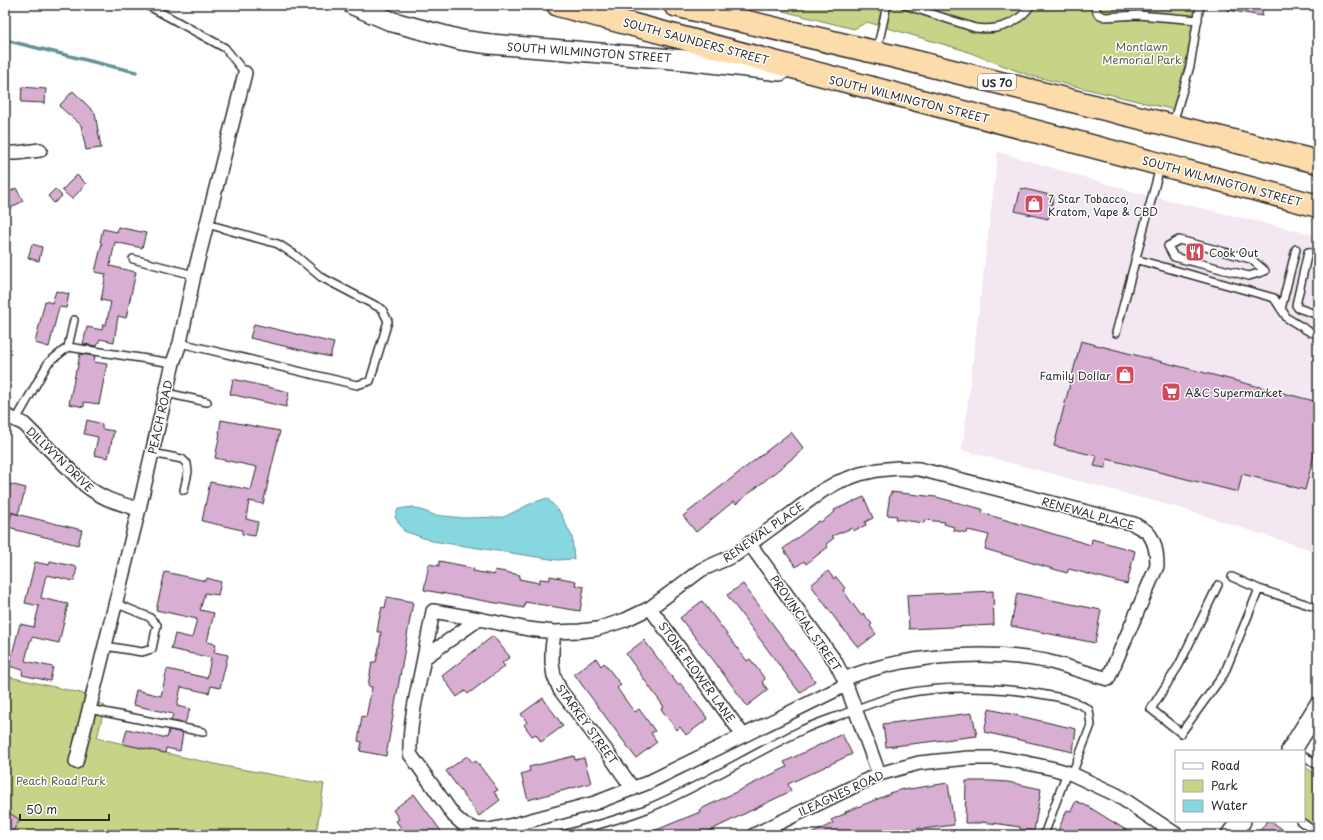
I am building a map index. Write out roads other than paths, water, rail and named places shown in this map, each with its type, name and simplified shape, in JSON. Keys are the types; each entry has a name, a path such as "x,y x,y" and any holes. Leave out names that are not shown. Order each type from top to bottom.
{"highway":[{"name":"SOUTH SAUNDERS STREET","path":"558,5 833,78"},
{"name":"US 70","path":"675,5 876,52 1318,162"},
{"name":"SOUTH WILMINGTON STREET","path":"833,78 1318,206"}],"main road":[{"name":"SOUTH WILMINGTON STREET","path":"353,5 393,22 461,40 490,44 685,60 833,78"},
{"path":"1297,750 1318,708"},
{"path":"1231,835 1240,822"}],"street":[{"name":"PEACH ROAD","path":"76,762 173,363 180,343 194,274 245,73"},
{"path":"5,153 40,150"},
{"name":"DILLWYN DRIVE","path":"10,417 24,424 85,485 96,494 107,500 138,509"},
{"name":"RENEWAL PLACE","path":"424,658 433,611 528,629 554,632 597,629 625,620 650,608 700,570 735,555 822,491 838,482 860,474 897,468 919,469 1134,524 1148,533 1154,544 1157,555 1157,566 1108,679 1046,662 995,656 959,656 897,663 863,672 845,682"},
{"name":"PROVINCIAL STREET","path":"750,543 835,661 856,710 879,774"},
{"name":"STONE FLOWER LANE","path":"650,608 743,735"},
{"path":"478,619 424,658 409,742 410,754 454,816 464,825 478,830 514,830 633,789 743,735 845,682"},
{"name":"STARKEY STREET","path":"554,632 552,663 554,676 560,690 605,749 633,789"},
{"name":"ILEAGNES ROAD","path":"754,835 879,774 919,764 968,758 999,758 1070,773 1117,794 1177,835"}],"lane":[{"path":"147,5 225,48 245,73"},
{"path":"876,52 887,5"},
{"path":"905,5 976,28 984,29 1014,23 1027,11 1031,5"},
{"path":"1094,5 1098,14 1105,17 1138,15 1198,20"},
{"path":"1172,126 1190,66 1200,5"},
{"path":"1116,333 1160,164"},
{"path":"180,343 357,385 370,381 388,321 382,309 321,277 295,255 278,244 207,224"},
{"path":"1179,240 1251,259 1265,271 1248,276 1200,265 1174,257 1168,246 1179,240"},
{"path":"1281,309 1296,249"},
{"path":"1308,252 1296,305 1298,308 1318,315"},
{"path":"1135,259 1274,298 1288,318 1310,332 1318,334"},
{"path":"133,260 194,274"},
{"path":"10,417 48,363 68,347 74,320"},
{"path":"68,347 173,363"},
{"path":"166,393 207,402"},
{"path":"152,453 182,459 188,464 188,472 184,490"},
{"path":"1232,577 1259,590 1318,608"},
{"path":"1218,585 1179,665 1151,709 1181,733 1224,674 1259,590"},
{"path":"104,646 142,652 152,649 157,625 150,617 115,603"},
{"path":"562,835 616,820 649,808 801,731 869,704 923,691 954,688 984,688 1034,693 1074,702 1089,710 1091,724 1044,835"},
{"path":"89,709 203,732"},
{"path":"1305,758 1318,766"},
{"path":"1301,822 1318,834"},
{"path":"954,835 974,835"}],"water":[{"path":"547,498 560,512 572,537 574,559 557,560 432,541 404,531 395,517 398,509 413,507 434,515 464,518 504,517 532,503"}],"waterway":[{"path":"5,40 136,72"}],"place":[{"name":"7 Star Tobacco, Kratom, Vape & CBD","path":"1034,204"},
{"name":"Cook Out","path":"1195,252"},
{"name":"Family Dollar","path":"1125,375"},
{"name":"A&C Supermarket","path":"1171,392"}],"park label":[{"name":"Montlawn Memorial Park","path":"1142,52"},
{"name":"Peach Road Park","path":"61,780"}]}
